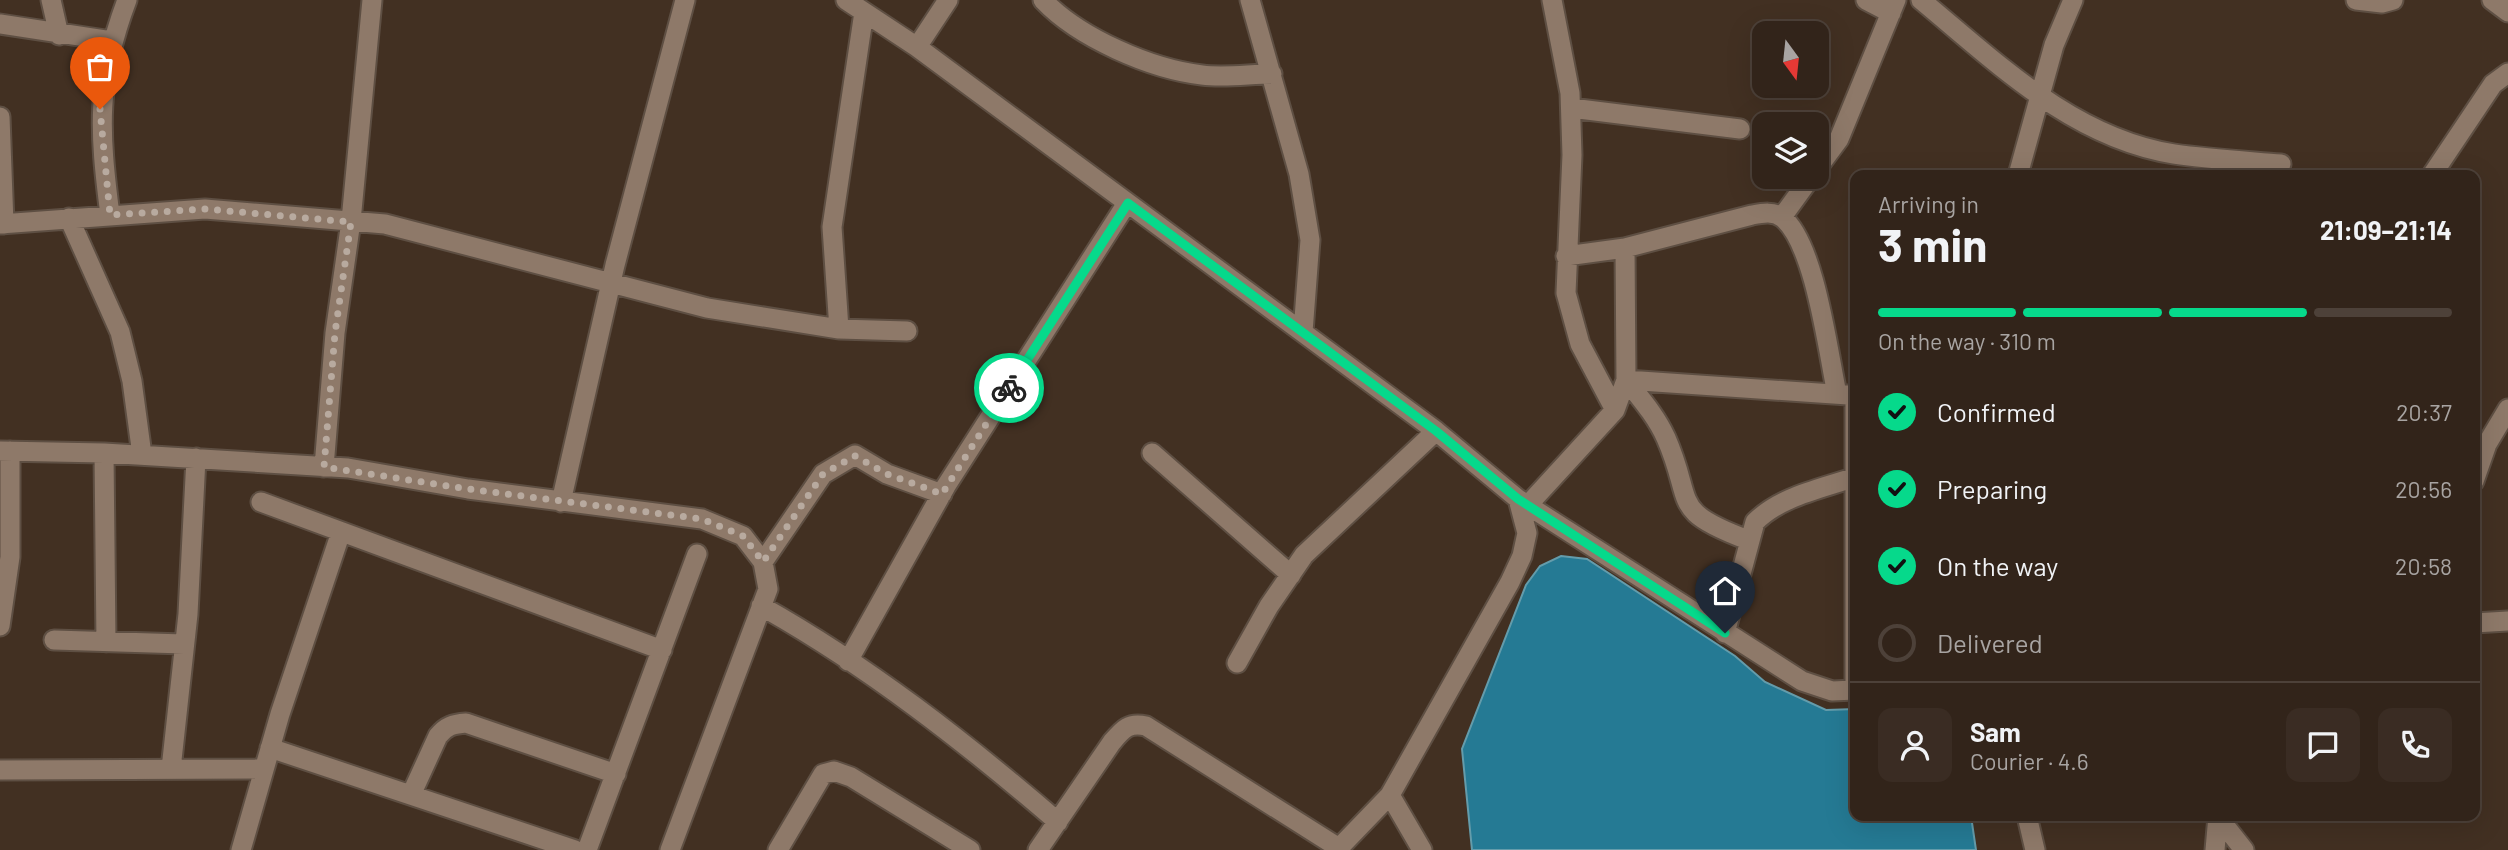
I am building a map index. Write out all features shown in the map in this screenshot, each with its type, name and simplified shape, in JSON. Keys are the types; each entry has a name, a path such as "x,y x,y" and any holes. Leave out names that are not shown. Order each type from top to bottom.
{"street":[{"path":"51,0 59,35"},
{"path":"110,215 100,109 112,41 127,0"},
{"path":"324,467 335,333 351,222 372,0"},
{"path":"561,502 611,281 685,0"},
{"path":"846,0 917,47 1303,332 1436,431 1522,502 1802,681 1832,691 1850,690"},
{"path":"917,47 948,0"},
{"path":"1043,0 1103,42 1152,64 1203,76 1272,74"},
{"path":"1250,0 1299,174 1310,240 1303,332"},
{"path":"1552,0 1571,108 1566,256 1570,316 1585,355 1615,410"},
{"path":"1829,152 1839,139 1894,6 1866,0"},
{"path":"1921,0 2038,97 2121,139 2172,154 2281,164"},
{"path":"2019,170 2054,46 2073,0"},
{"path":"2356,0 2382,3 2393,0"},
{"path":"2491,0 2508,12"},
{"path":"839,329 832,227 864,12"},
{"path":"0,24 112,41"},
{"path":"2435,170 2493,84 2508,73"},
{"path":"1571,108 1740,129"},
{"path":"0,117 2,224 205,209 385,224 707,308 839,329 907,331"},
{"path":"1782,217 1802,189"},
{"path":"848,661 942,494 1128,203"},
{"path":"1566,256 1625,248 1752,215 1769,212 1782,217 1794,230 1807,254 1849,395 1626,380"},
{"path":"69,218 120,332 132,381 142,455"},
{"path":"1522,502 1615,410 1626,380 1625,248"},
{"path":"1626,380 1652,412 1663,432 1683,495 1691,510 1702,521 1748,540"},
{"path":"2481,444 2508,409"},
{"path":"1237,663 1291,575 1312,548 1436,431"},
{"path":"0,626 10,557 5,451 104,453 324,467 561,502 702,519 743,536 763,562 768,589 670,850"},
{"path":"104,453 106,642"},
{"path":"1152,453 1291,575"},
{"path":"763,562 823,474 855,456 887,474 942,494"},
{"path":"171,769 184,644 196,458"},
{"path":"1725,633 1755,522 1767,510 1850,479"},
{"path":"261,502 662,650"},
{"path":"1038,850 1112,742 1123,729 1134,723 1146,726 1338,849 1390,795 1522,556 1527,533 1522,502"},
{"path":"241,850 270,748 341,532"},
{"path":"587,850 697,554"},
{"path":"761,606 848,661 963,741 1058,822"},
{"path":"2480,623 2508,621"},
{"path":"54,640 184,644"},
{"path":"411,795 438,736 444,727 455,723 466,723 616,774"},
{"path":"270,748 575,850"},
{"path":"0,770 264,769"},
{"path":"778,850 823,774 834,771 851,777 970,850"},
{"path":"1390,795 1422,850"},
{"path":"2028,821 2035,850"},
{"path":"2215,850 2218,821"},
{"path":"2222,821 2244,850"}],"water":[{"path":"1561,556 1587,559 1735,656 1765,682 1826,710 1850,709 1850,821 1972,821 1976,850 1472,850 1462,749 1526,585 1540,566"}],"way so far":[{"path":"100,109 103,166 110,215 205,209 351,222 335,333 324,467 348,468 468,489 702,519 743,536 763,562 823,474 855,456 887,474 942,494 1009,388"}],"route":[{"path":"1009,388 1128,203 1436,431 1518,499 1725,633"}]}
